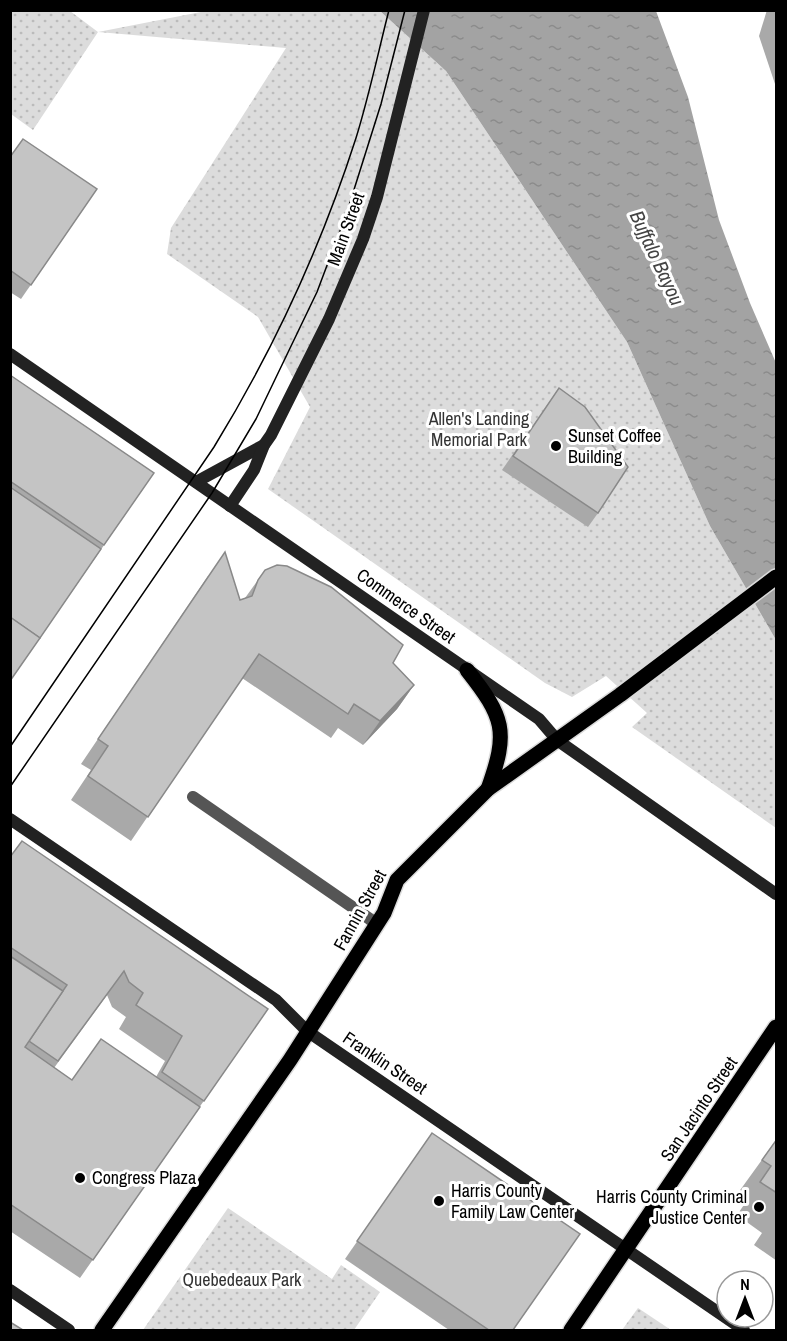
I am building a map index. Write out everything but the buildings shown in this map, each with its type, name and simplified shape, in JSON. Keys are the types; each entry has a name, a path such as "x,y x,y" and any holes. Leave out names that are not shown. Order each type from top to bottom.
{"main road":[{"name":"Main Street","path":"230,506 254,470 329,319 363,239 377,197 424,10"},
{"name":"Commerce Street","path":"10,354 539,719 557,740 777,894"},
{"path":"196,482 250,455 268,440"},
{"name":"Fannin Street","path":"102,1330 343,980 384,913 397,880 488,789 620,695 777,577"},
{"path":"467,670 489,698 500,721 501,748 488,789"},
{"name":"Franklin Street","path":"10,819 276,1000 307,1031 744,1330"},
{"name":"San Jacinto Street","path":"571,1330 777,1027"},
{"path":"10,1290 69,1330"}],"lane":[{"path":"193,796 376,924"}],"green space":[{"path":"11,11 70,11 98,32 33,130 11,114"},
{"name":"Allen's Landing Memorial Park","path":"206,11 380,11 446,71 627,342 710,526 776,640 776,828 632,727 647,713 606,676 572,697 545,683 268,489 310,407 258,317 167,254 171,228 286,48 98,32"},
{"name":"Quebedeaux Park","path":"228,1208 332,1279 341,1265 380,1292 354,1330 143,1330"},
{"path":"638,1308 671,1330 622,1330"}],"water":[{"name":"Buffalo Bayou","path":"380,11 656,11 688,97 719,220 750,303 776,363 776,640 710,526 627,342 446,71"}],"tram line":[{"path":"10,747 214,447 257,373 312,258 342,179 361,122 389,10"},
{"path":"10,787 212,493 256,419 317,292 346,215 381,104 405,10"}],"place":[{"name":"Sunset Coffee Building","path":"556,446"},
{"name":"Congress Plaza","path":"80,1178"},
{"name":"Harris County Family Law Center","path":"439,1201"},
{"name":"Harris County Criminal Justice Center","path":"759,1207"}]}
